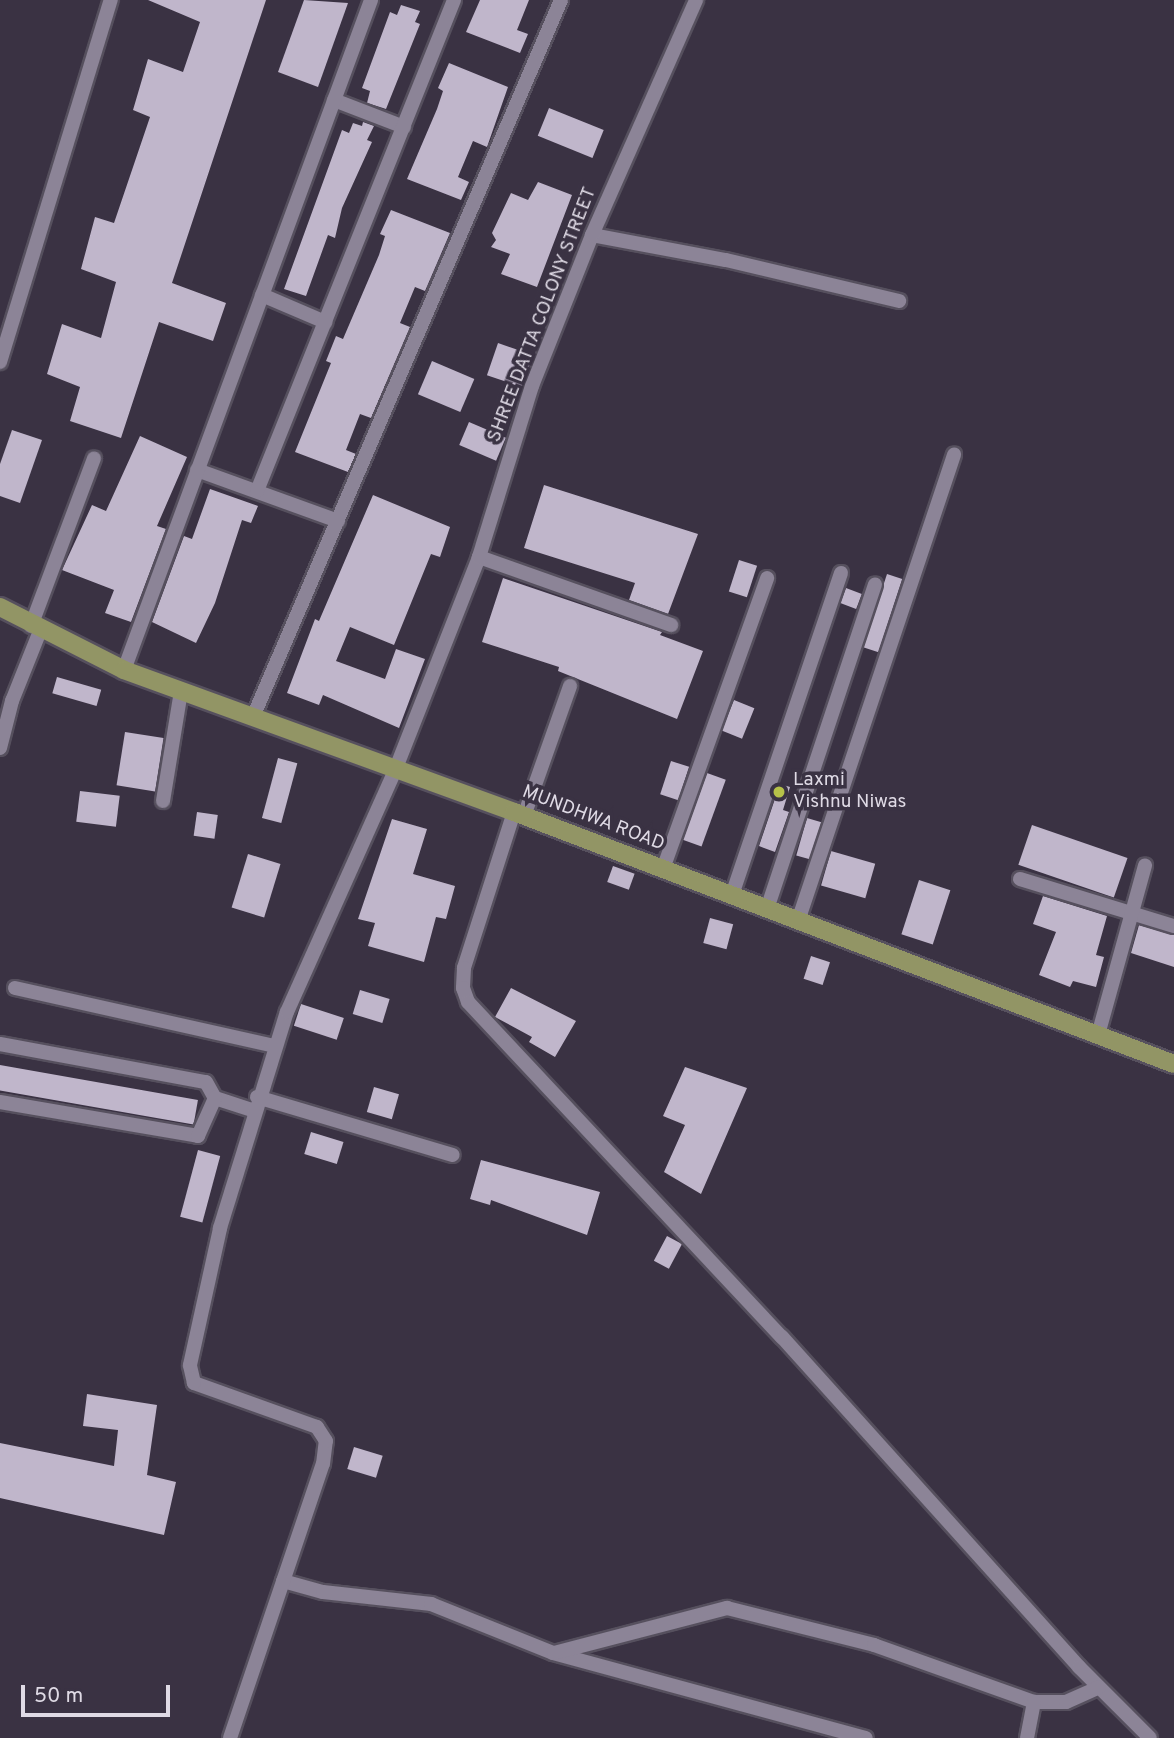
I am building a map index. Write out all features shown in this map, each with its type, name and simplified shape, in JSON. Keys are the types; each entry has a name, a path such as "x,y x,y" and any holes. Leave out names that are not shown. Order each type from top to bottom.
{"main road":[{"name":"MUNDHWA ROAD","path":"0,607 36,629 124,670 519,814 1174,1063"}],"street":[{"path":"0,362 111,0"},
{"path":"124,670 371,0"},
{"path":"253,717 561,0"},
{"name":"SHREE DATTA COLONY STREET","path":"283,1581 323,1464 324,1433 317,1427 205,1390 190,1374 220,1228 255,1103 275,1046 345,876 396,768 479,557 515,435 592,235 696,0"},
{"path":"257,491 404,127 451,1"},
{"path":"334,100 404,127"},
{"path":"592,235 726,260 899,301"},
{"path":"262,295 325,322"},
{"path":"798,921 954,454"},
{"path":"0,748 12,701 94,458"},
{"path":"197,470 338,521"},
{"path":"479,557 671,625"},
{"path":"732,895 841,573"},
{"path":"663,869 766,578"},
{"path":"767,909 875,584"},
{"path":"570,686 519,814 464,968 463,988 468,1002 791,1346 1099,1687 1150,1738"},
{"path":"163,801 181,691"},
{"path":"1098,1035 1145,865"},
{"path":"1020,879 1174,926"},
{"path":"15,988 275,1046"},
{"path":"0,1044 206,1082 215,1098"},
{"path":"0,1102 198,1136 215,1098"},
{"path":"215,1098 255,1103 453,1156"},
{"path":"230,1738 283,1581 323,1592 431,1604 553,1653 866,1738"},
{"path":"553,1653 727,1608 874,1645 1034,1702 1066,1702 1099,1687"},
{"path":"1027,1738 1034,1702"}],"building":[{"path":"148,0 266,0 172,283 226,303 213,341 159,322 121,438 70,421 80,387 47,374 62,324 101,338 116,282 81,269 95,217 114,223 150,117 133,110 148,59 183,72 200,22"},
{"path":"304,0 348,3 318,87 278,72"},
{"path":"480,0 529,0 517,30 528,34 520,53 466,32"},
{"path":"401,5 420,11 415,22 420,24 386,109 367,103 370,91 362,88 390,12 397,15"},
{"path":"449,63 508,87 487,147 473,141 458,177 469,182 461,200 407,179 437,109 443,91 438,88"},
{"path":"549,108 604,130 592,158 538,136"},
{"path":"363,122 374,126 367,140 372,142 342,208 335,238 328,235 306,296 284,289 342,130 349,133 353,123 362,126"},
{"path":"538,182 572,195 537,287 501,274 510,254 491,247 496,240 492,233 511,193 528,200"},
{"path":"391,210 450,233 425,291 415,287 400,323 410,327 371,418 360,414 346,450 356,454 348,472 295,452 331,363 326,361 336,336 343,339 379,255 385,236 380,234"},
{"path":"498,343 533,355 522,387 487,375"},
{"path":"432,361 474,379 460,412 418,394"},
{"path":"469,422 506,438 496,461 459,445"},
{"path":"12,430 42,440 20,503 0,496 0,464"},
{"path":"140,436 187,457 157,526 166,529 131,622 105,613 114,590 62,570 92,505 106,511"},
{"path":"544,485 698,534 668,614 629,600 635,583 524,548"},
{"path":"210,489 258,506 251,523 242,520 215,603 196,643 152,622 184,536 192,539"},
{"path":"373,495 450,527 440,557 431,554 394,645 350,627 336,661 385,679 396,649 425,659 399,728 323,695 319,705 287,693 315,619 319,621"},
{"path":"739,560 757,566 747,597 729,591"},
{"path":"887,574 902,579 878,652 863,647"},
{"path":"503,578 662,632 660,635 703,651 677,719 558,671 559,667 482,642"},
{"path":"846,588 862,594 856,609 840,603"},
{"path":"57,677 101,690 97,706 52,693"},
{"path":"734,700 754,708 742,739 722,731"},
{"path":"125,732 164,738 155,791 117,785"},
{"path":"278,758 297,763 281,823 262,818"},
{"path":"671,761 689,767 678,800 660,794"},
{"path":"707,773 726,780 702,847 683,840"},
{"path":"780,784 790,787 783,810 789,812 775,852 759,846"},
{"path":"80,791 120,796 116,827 76,822"},
{"path":"197,812 218,815 214,839 194,836"},
{"path":"807,818 821,822 811,860 796,855"},
{"path":"392,819 427,829 413,874 455,886 446,919 436,917 424,962 368,946 375,923 358,919"},
{"path":"1032,825 1127,858 1114,898 1018,865"},
{"path":"831,851 875,864 865,898 821,886"},
{"path":"248,854 281,864 264,917 232,908"},
{"path":"613,866 635,874 629,890 607,882"},
{"path":"919,880 950,890 933,944 901,934"},
{"path":"1043,896 1107,916 1096,955 1104,957 1096,987 1073,981 1070,987 1039,975 1056,932 1033,924"},
{"path":"710,918 733,924 726,949 703,943"},
{"path":"1139,925 1174,935 1174,967 1131,953"},
{"path":"811,956 830,962 823,985 804,979"},
{"path":"511,988 576,1021 555,1057 529,1042 532,1037 495,1017"},
{"path":"360,990 390,999 382,1023 353,1014"},
{"path":"301,1004 344,1018 337,1040 294,1026"},
{"path":"0,1065 198,1100 194,1125 0,1090"},
{"path":"685,1067 747,1088 701,1194 664,1172 685,1125 663,1116"},
{"path":"374,1087 399,1094 392,1119 367,1112"},
{"path":"311,1132 344,1142 337,1164 304,1154"},
{"path":"198,1150 220,1156 202,1223 180,1217"},
{"path":"481,1160 600,1192 587,1235 491,1200 490,1205 470,1199"},
{"path":"667,1236 682,1244 669,1269 654,1261"},
{"path":"87,1394 157,1405 147,1475 176,1482 164,1535 0,1498 0,1443 114,1466 118,1430 83,1426"},
{"path":"354,1447 383,1456 376,1478 347,1469"}],"place":[{"name":"Laxmi Vishnu Niwas","path":"779,792"}]}
